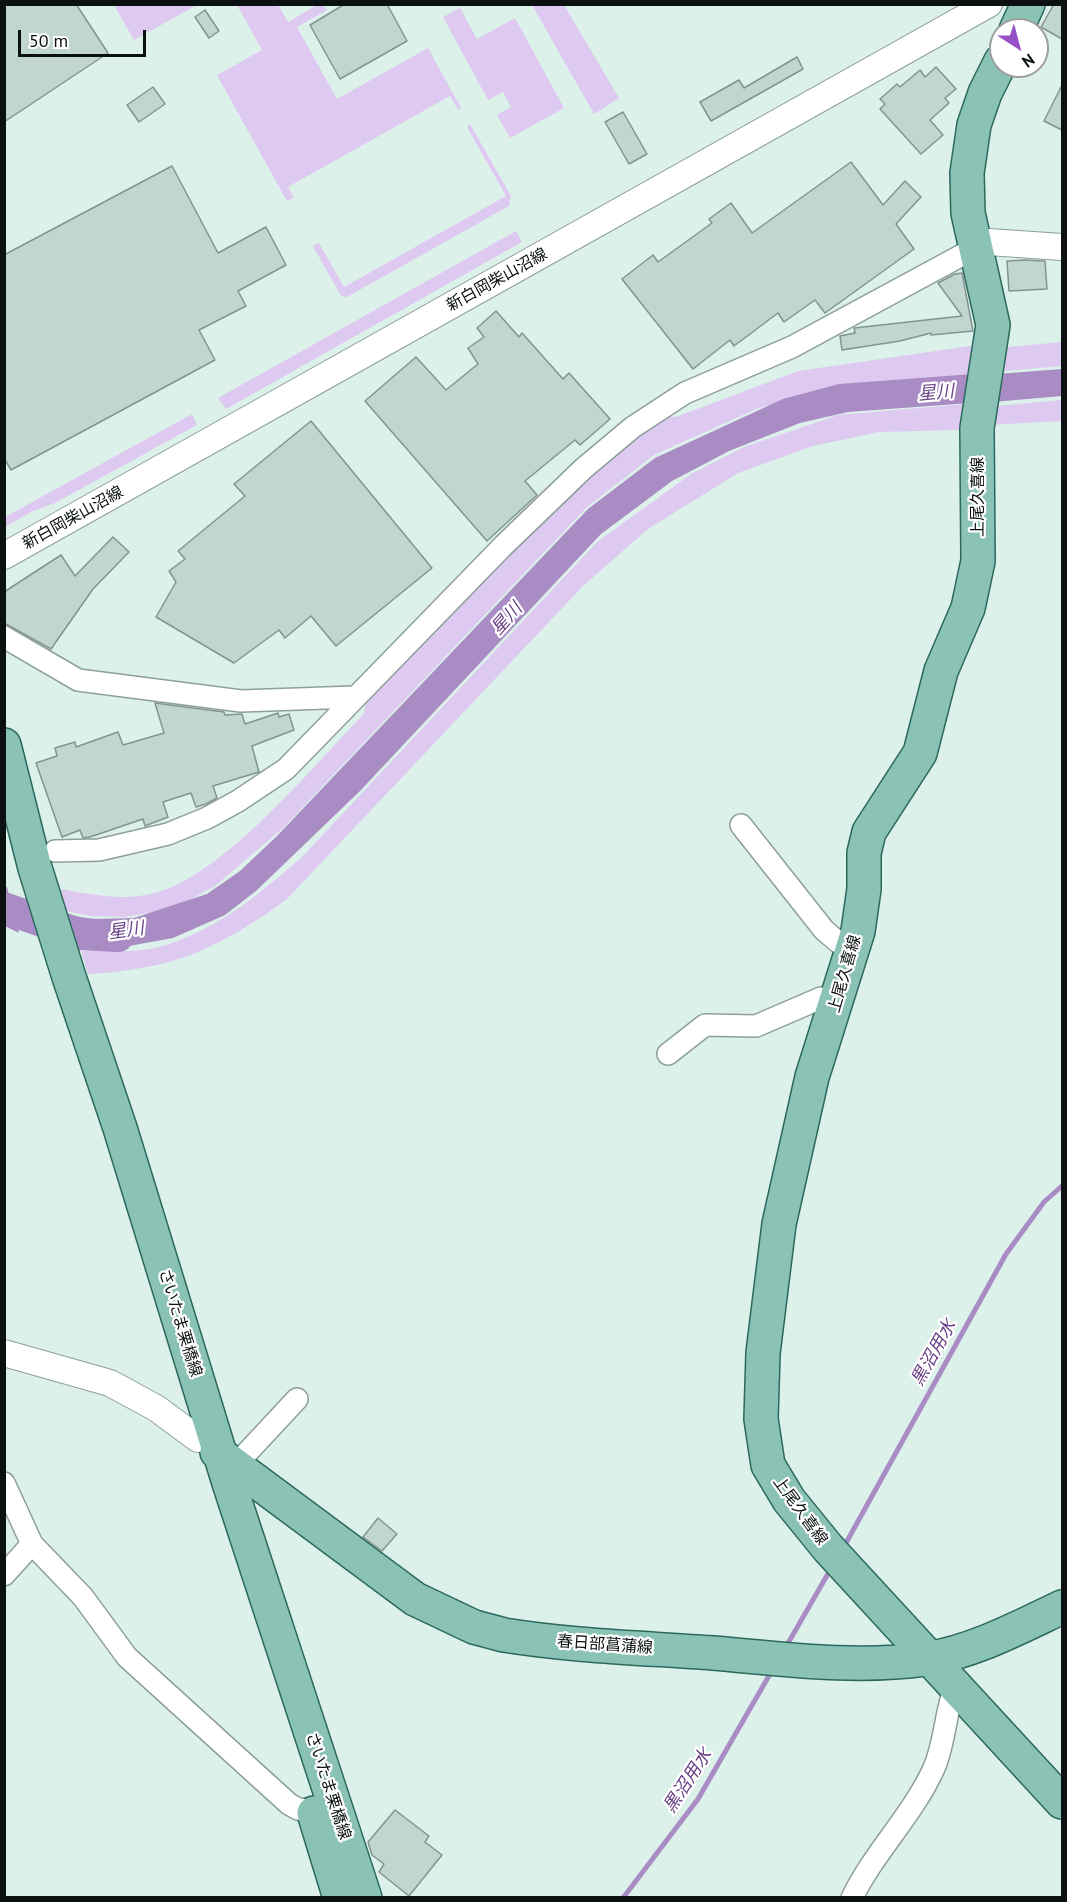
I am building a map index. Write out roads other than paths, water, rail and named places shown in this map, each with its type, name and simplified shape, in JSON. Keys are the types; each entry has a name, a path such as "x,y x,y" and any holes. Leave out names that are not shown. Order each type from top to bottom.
{"main road":[{"path":"1022,18 1028,4"},
{"name":"上尾久喜線","path":"992,78 985,93 970,147 968,213 993,325 977,428 978,561 968,608 941,671 920,753 869,832 864,853 864,889 854,947 813,1077 779,1224 763,1353 763,1445 772,1474 789,1500 828,1548 1062,1802"},
{"name":"さいたま栗橋線","path":"4,745 27,852 58,973 365,1898"},
{"name":"さいたま栗橋線","path":"219,1455 243,1595 340,1898"},
{"name":"春日部菖蒲線","path":"219,1455 415,1599 474,1627 533,1639 812,1662 867,1664 928,1659 1005,1634 1062,1607"}],"street":[{"name":"新白岡柴山沼線","path":"4,556 989,4"},
{"path":"27,852 99,850 168,834 207,818 286,770 354,697 551,499 633,427 685,393 792,347 977,247 989,243 1062,247"},
{"path":"4,637 78,680 241,701 354,697"},
{"path":"741,825 824,930 838,942 854,947"},
{"path":"668,1054 705,1025 756,1026 821,998 838,1000"},
{"path":"4,1353 110,1383 156,1408 219,1455 243,1457 297,1399"},
{"path":"4,1483 32,1544 83,1597 127,1657 289,1804 298,1809 314,1811"},
{"path":"4,1575 32,1544"},
{"path":"852,1898 876,1854 919,1795 935,1767 955,1687"}],"water":[{"path":"1062,369 1062,396 993,402 997,374"},
{"path":"973,374 970,403 848,412 800,423 729,451 672,481 601,534 360,791 256,891 225,915 173,938 129,946 79,946 69,915 93,919 134,918 207,894 240,871 277,836 588,509 655,458 783,399 839,384"},
{"path":"4,886 7,887 19,933 5,926"}],"waterway":[{"name":"星川","path":"4,908 79,934 118,936"},
{"name":"黒沼用水","path":"846,1543 1006,1254 1044,1202 1062,1186"},
{"name":"黒沼用水","path":"787,1645 829,1572"},
{"name":"黒沼用水","path":"623,1898 698,1799 770,1674"}]}
